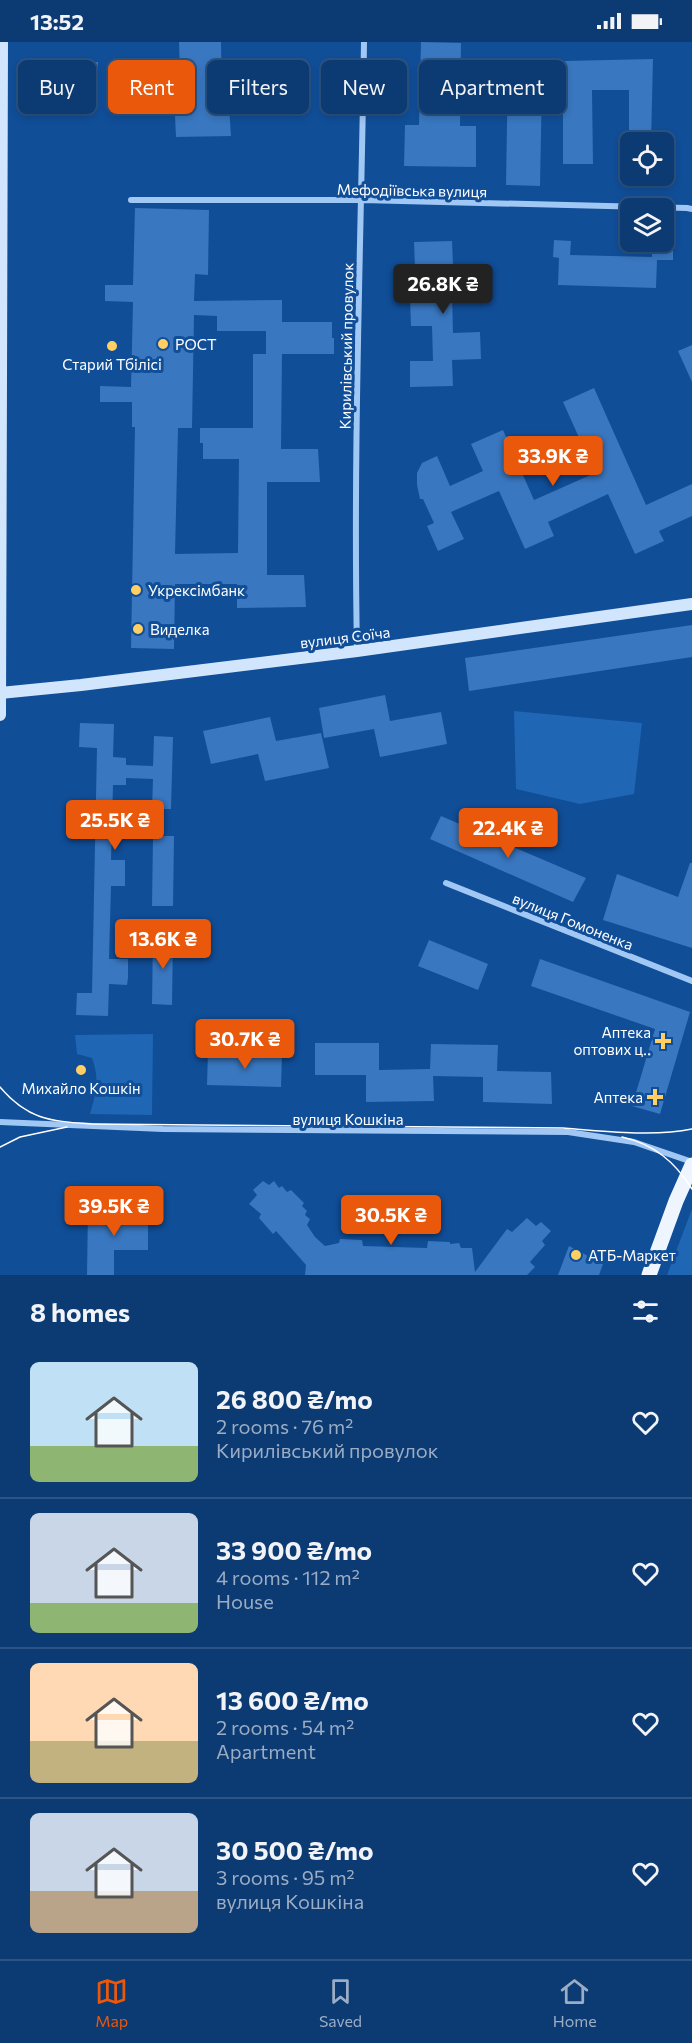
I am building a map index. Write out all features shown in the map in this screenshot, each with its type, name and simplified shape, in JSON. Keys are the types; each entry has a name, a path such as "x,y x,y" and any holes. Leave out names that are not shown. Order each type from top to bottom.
{"main road":[{"path":"649,1275 676,1200 692,1164"}],"street":[{"path":"0,715 2,42"},
{"name":"Кирилівський провулок","path":"357,651 358,265 362,200 364,42"},
{"name":"Мефодіївська вулиця","path":"131,200 362,200 687,208 692,210"},
{"name":"вулиця Соїча","path":"0,693 357,651 692,604"},
{"name":"вулиця Гомоненка","path":"446,883 692,981"},
{"name":"вулиця Кошкіна","path":"0,1122 163,1129 568,1132 634,1142 692,1164"}],"shaded area":[{"path":"514,711 642,723 634,794 580,804 516,789"},
{"path":"153,1034 152,1115 90,1114 95,1093 96,1073 92,1058 77,1054 75,1035"},
{"path":"692,1209 692,1275 667,1275"}],"building":[{"path":"179,42 221,42 221,60 207,60 207,114 230,114 231,136 176,137 175,114 195,114 195,60 180,60"},
{"path":"421,42 461,43 461,60 421,60"},
{"path":"653,59 651,132 629,132 629,90 592,90 593,164 563,164 566,61"},
{"path":"96,62 98,62 97,99"},
{"path":"419,114 460,114 460,126 476,126 476,167 404,166 405,125 419,125"},
{"path":"507,114 541,114 540,186 506,185"},
{"path":"135,208 209,210 208,275 195,274 194,301 282,300 282,322 332,322 332,338 334,338 334,354 282,354 281,449 318,449 320,482 267,482 267,575 304,575 306,607 237,608 237,584 175,584 174,649 131,648 135,427 132,427 132,402 100,402 100,386 131,387 133,302 105,301 105,285 133,285","holes":["194,315 217,316 217,331 266,331 266,354 253,354 253,428 200,428 203,459 239,459 238,553 175,554 178,428 192,428"]},
{"path":"554,240 571,241 570,255 652,257 652,252 673,252 673,260 657,260 656,288 558,285 559,258 553,257"},
{"path":"452,241 453,265 481,264 482,293 452,294 453,333 480,332 481,359 452,360 453,386 410,387 410,361 433,361 432,326 411,326 410,298 436,298 435,267 415,267 414,242"},
{"path":"692,345 692,382 678,351"},
{"path":"594,388 646,505 692,484 692,516 659,531 664,541 635,554 608,494 548,522 554,536 525,549 499,491 451,512 464,539 438,551 427,526 434,523 423,499 420,499 417,485 417,473 422,463 437,456 450,486 483,471 471,444 503,430 534,500 595,473 563,402"},
{"path":"692,625 692,657 469,691 465,658"},
{"path":"385,695 390,721 441,712 447,744 380,757 374,729 324,738 319,708"},
{"path":"270,717 276,741 321,733 329,768 265,781 258,754 211,764 203,731"},
{"path":"80,723 114,724 113,757 126,758 126,765 153,766 154,736 173,737 171,809 152,809 153,779 126,778 126,785 113,785 111,860 125,860 125,886 111,886 109,959 128,959 128,978 127,985 109,984 108,1016 76,1015 77,993 92,993 97,748 79,747"},
{"path":"441,816 586,878 573,902 430,839"},
{"path":"153,836 174,836 173,906 152,906"},
{"path":"690,863 692,863 692,948 603,920 617,874 678,897"},
{"path":"153,936 173,936 172,1005 152,1004"},
{"path":"429,940 488,964 478,990 418,966"},
{"path":"540,959 690,1012 660,1114 632,1106 655,1029 531,986"},
{"path":"315,1043 379,1043 379,1070 430,1069 431,1044 498,1045 497,1071 551,1072 552,1104 483,1102 483,1077 433,1076 434,1101 366,1102 366,1075 315,1075"},
{"path":"208,1052 282,1054 281,1087 207,1085"},
{"path":"263,1181 269,1185 274,1181 279,1188 282,1186 287,1192 291,1190 304,1203 302,1206 307,1211 305,1215 310,1219 307,1225 325,1246 339,1243 340,1239 362,1240 363,1246 427,1248 428,1241 459,1243 461,1248 472,1248 475,1272 507,1229 512,1232 527,1218 536,1226 541,1222 551,1231 542,1241 545,1245 530,1262 535,1267 527,1275 305,1275 306,1265 276,1231 273,1234 259,1218 261,1214 249,1204 257,1195 253,1190"},
{"path":"88,1209 148,1210 148,1250 114,1250 114,1275 87,1275"},
{"name":"АТБ-Маркет","path":"569,1246 603,1264 599,1275 558,1275"}],"tram line":[{"path":"0,1087 20,1106 41,1117 91,1124 563,1128 645,1133 692,1129"},
{"path":"0,1147 20,1137 67,1127"},
{"path":"622,1137 654,1149 678,1170 692,1189"}],"place":[{"name":"РОСТ","path":"163,344"},
{"name":"Старий Тбілісі","path":"112,346"},
{"name":"Укрексімбанк","path":"136,590"},
{"name":"Виделка","path":"138,629"},
{"name":"Аптека оптових ц‥","path":"663,1041"},
{"name":"Михайло Кошкін","path":"81,1070"},
{"name":"Аптека","path":"655,1097"},
{"name":"АТБ-Маркет","path":"576,1255"}]}
